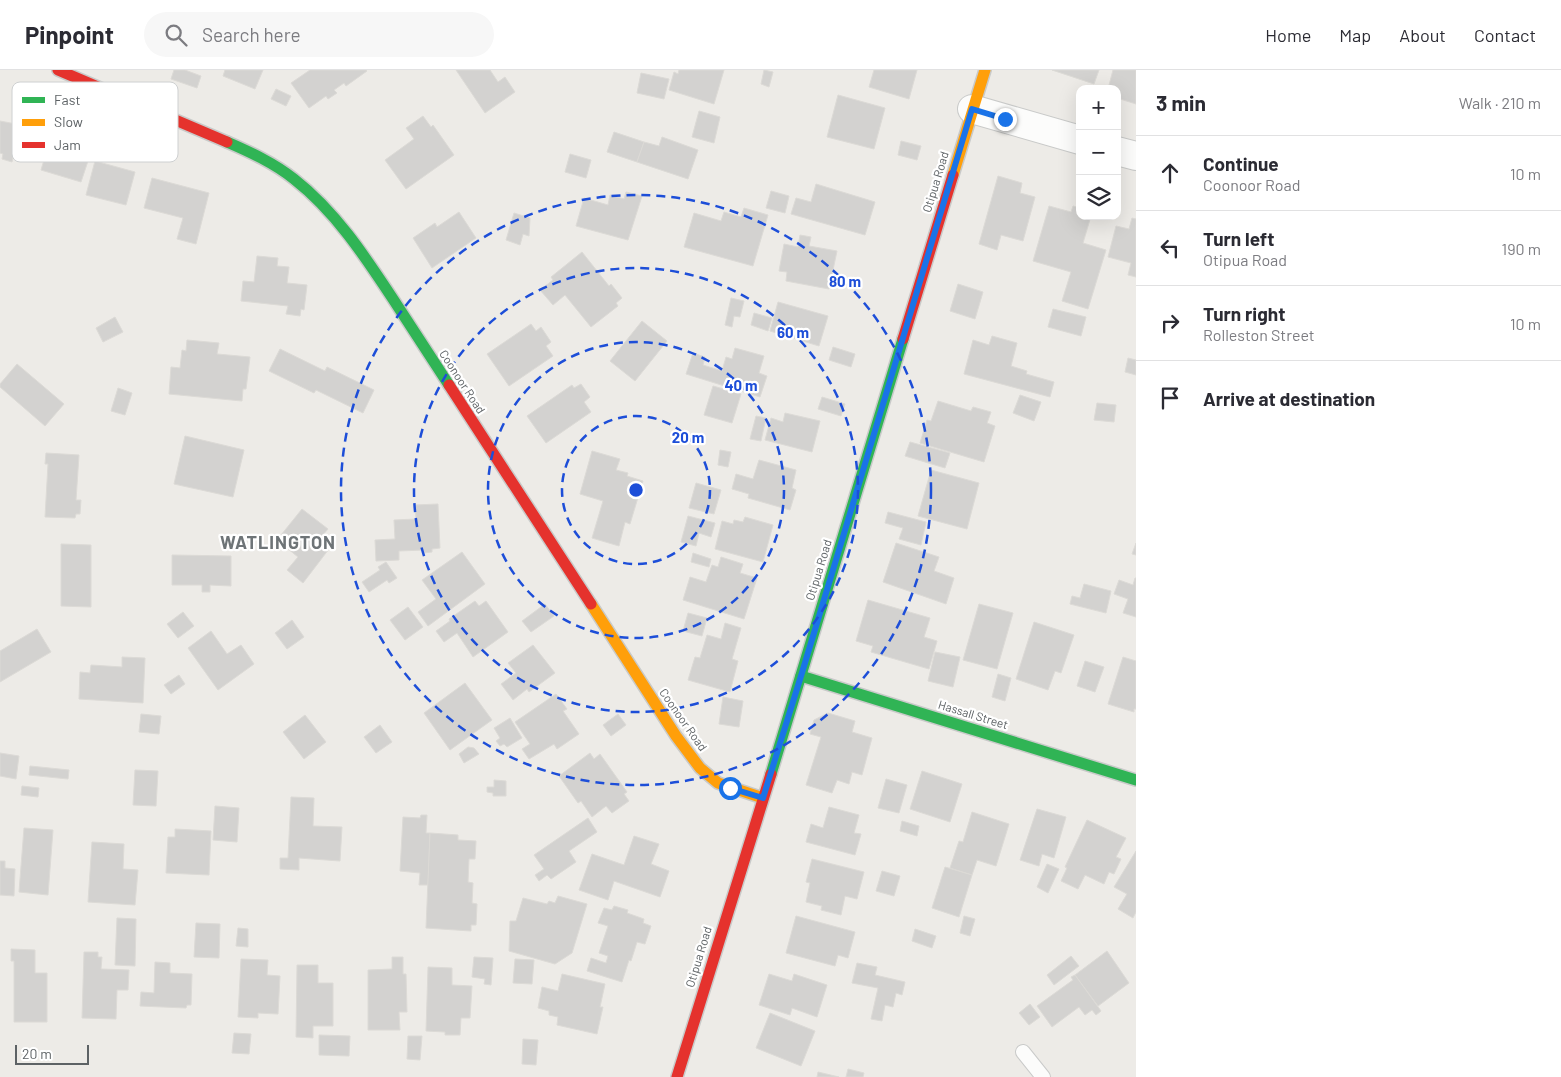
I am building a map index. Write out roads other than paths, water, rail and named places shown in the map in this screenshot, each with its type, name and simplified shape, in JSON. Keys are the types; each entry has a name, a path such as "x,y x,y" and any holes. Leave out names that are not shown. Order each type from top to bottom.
{"street":[{"name":"Coonoor Road","path":"58,70 86,82"},
{"name":"Otipua Road","path":"677,1077 985,70"},
{"path":"972,109 1076,139"},
{"name":"Coonoor Road","path":"178,121 226,141 272,164 304,187 334,216 381,281 676,736 705,773 716,782 763,798"},
{"path":"1121,152 1136,156"},
{"name":"Hassall Street","path":"801,676 1136,780"}],"lane":[{"path":"1023,1052 1043,1077"}],"district":[{"name":"WATLINGTON","path":"278,543"}]}
